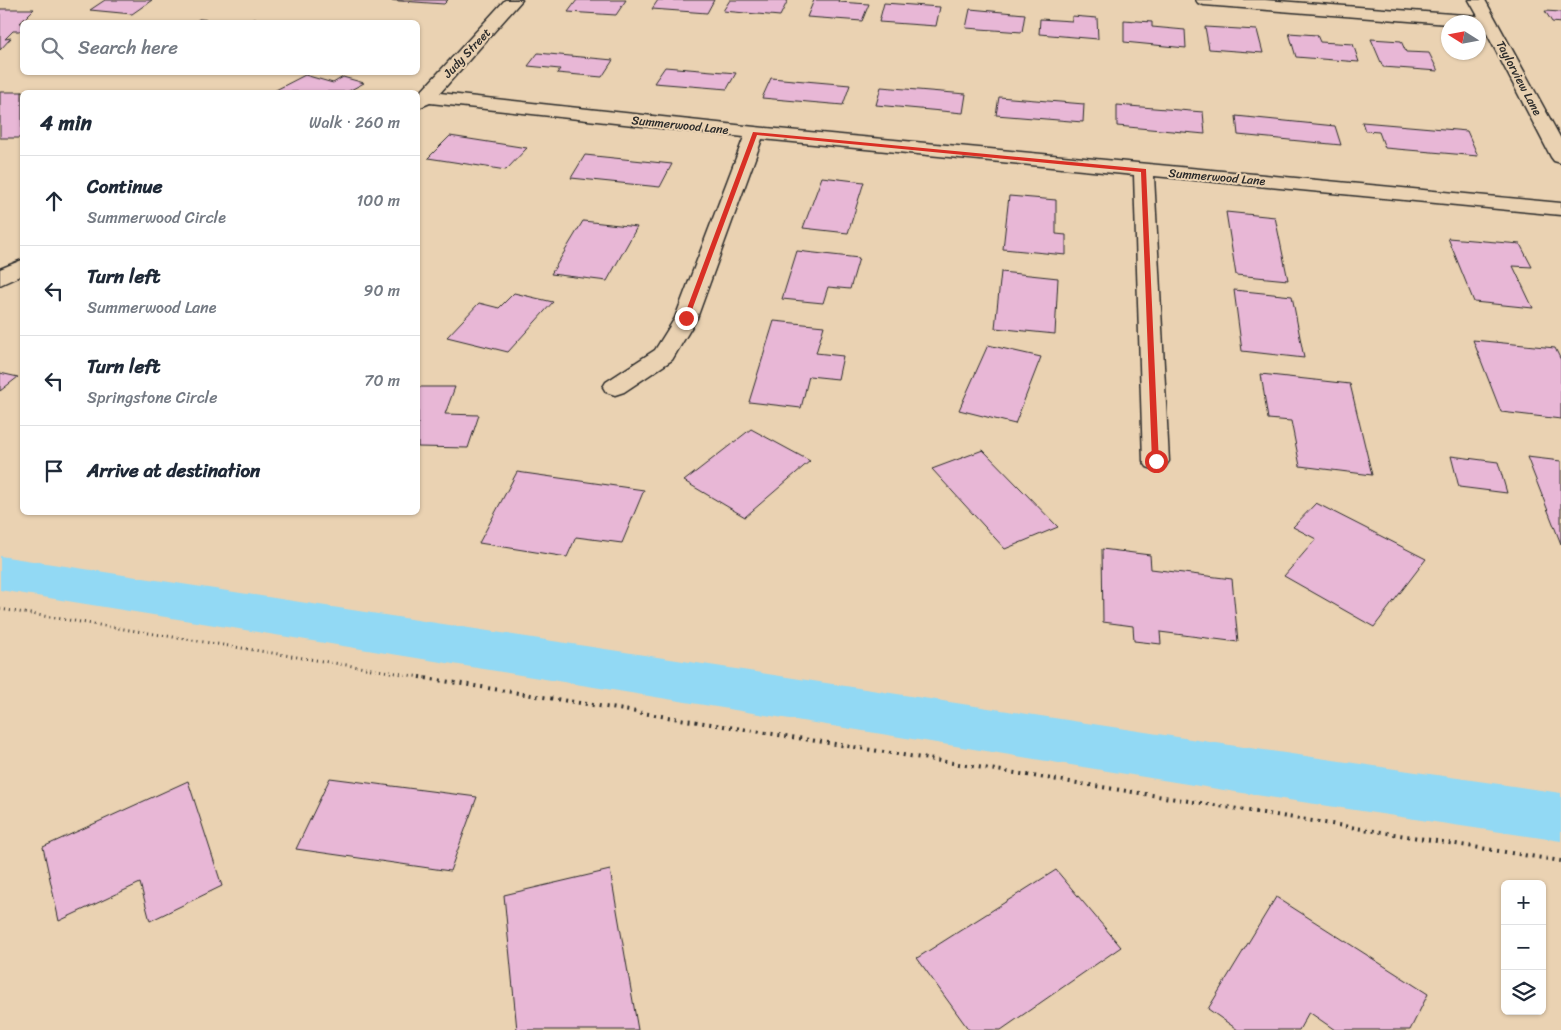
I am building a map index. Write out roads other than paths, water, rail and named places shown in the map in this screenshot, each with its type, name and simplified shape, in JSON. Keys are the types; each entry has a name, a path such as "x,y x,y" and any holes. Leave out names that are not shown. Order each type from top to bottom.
{"street":[{"name":"Judy Street","path":"422,100 514,0"},
{"path":"1204,0 1489,22"},
{"name":"Taylorview Lane","path":"1477,0 1561,157"},
{"name":"Summerwood Lane","path":"422,100 1144,171 1561,209"},
{"path":"614,387 664,355 686,318 755,133"},
{"path":"1144,171 1156,461"},
{"path":"0,278 20,268"}],"waterway":[{"path":"0,573 1236,769 1561,817"}]}
